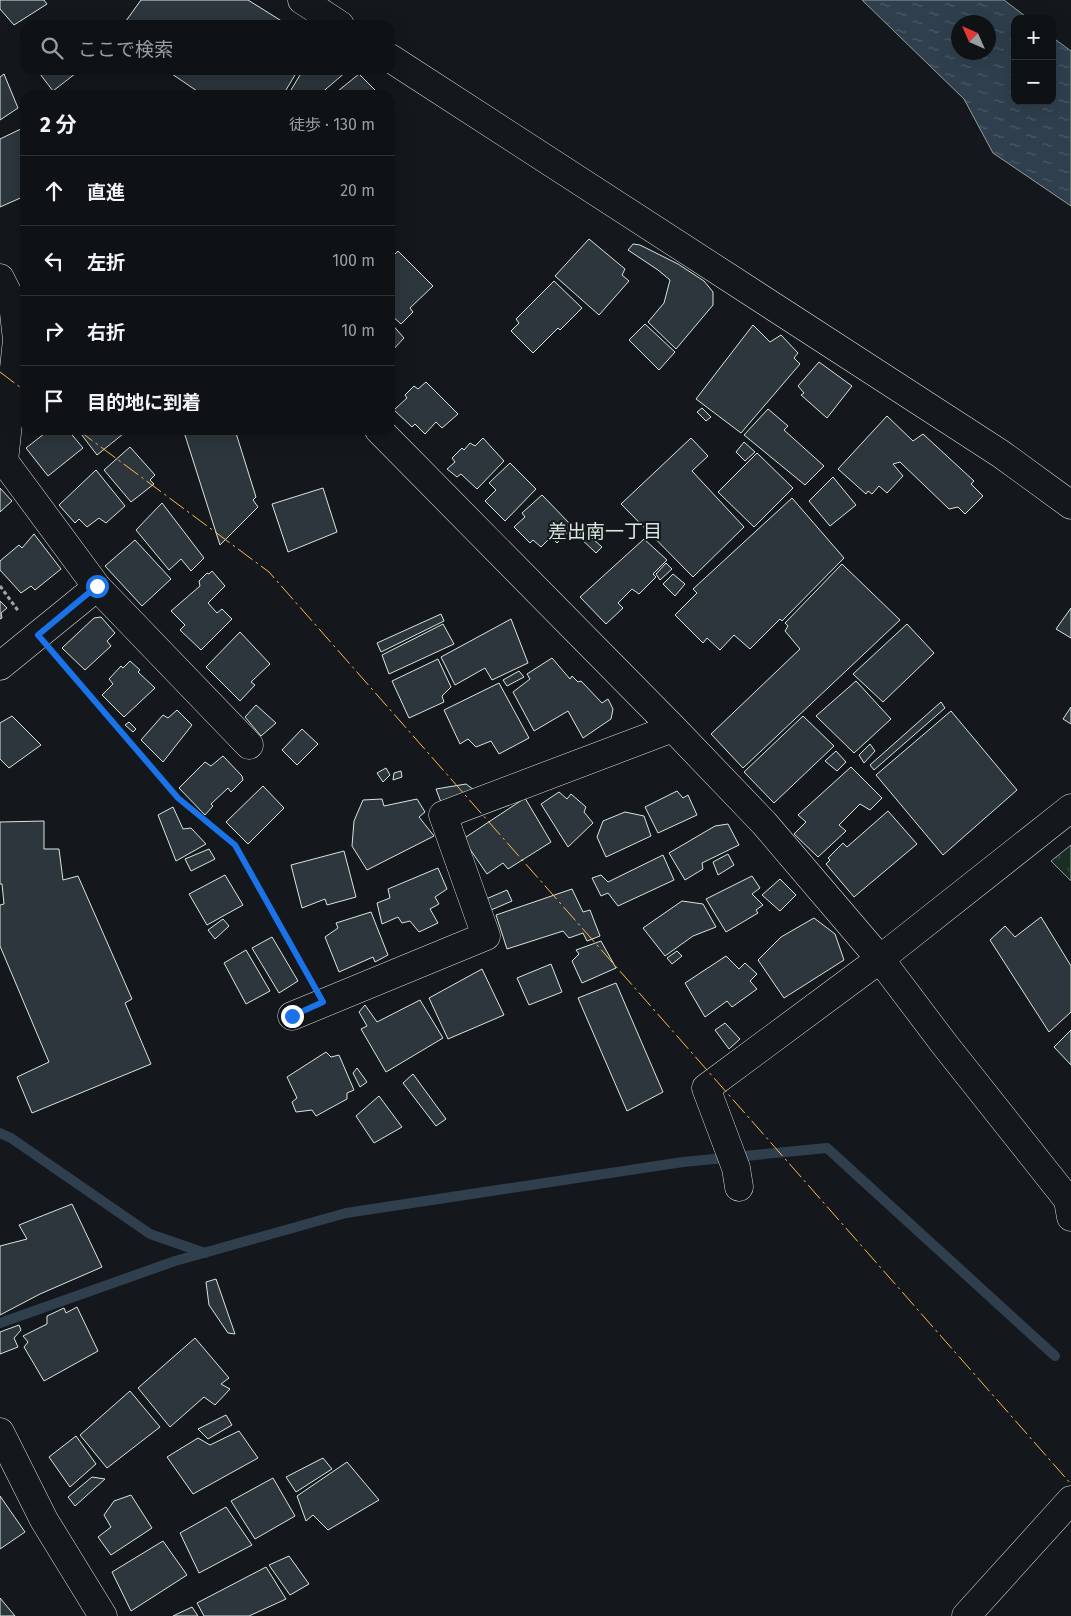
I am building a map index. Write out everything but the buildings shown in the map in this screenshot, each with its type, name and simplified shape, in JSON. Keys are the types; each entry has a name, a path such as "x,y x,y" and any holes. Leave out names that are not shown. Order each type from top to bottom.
{"street":[{"path":"302,0 332,20"},
{"path":"395,61 1001,454 1071,505"},
{"path":"0,278 12,304 14,340 4,461 97,586 249,744"},
{"path":"384,435 674,728 764,823 880,959 945,1045 1068,1200 1071,1216"},
{"path":"0,666 97,586"},
{"path":"292,1016 486,936 443,815 674,728"},
{"path":"735,1168 706,1088 880,959 1071,808"},
{"path":"0,1432 44,1520 103,1616"},
{"path":"966,1616 1071,1500"}],"path":[{"path":"0,586 38,635 178,798 235,845 323,1002"}],"green space":[{"path":"1071,845 1071,881 1051,861"}],"water":[{"path":"862,0 1004,0 1024,15 1011,15 1011,105 1056,105 1056,40 1071,51 1071,206 993,153 964,99"}],"waterway":[{"path":"0,1133 11,1138 150,1234 205,1253"},
{"path":"0,1323 175,1261 346,1213 683,1162 827,1148 1055,1356"}],"power":[{"path":"0,372 20,387"},
{"path":"85,435 269,572 1071,1484"}],"district":[{"name":"差出南一丁目","path":"605,531"}],"route":[{"path":"97,586 38,635 178,798 235,845 323,1002 292,1016"}]}
